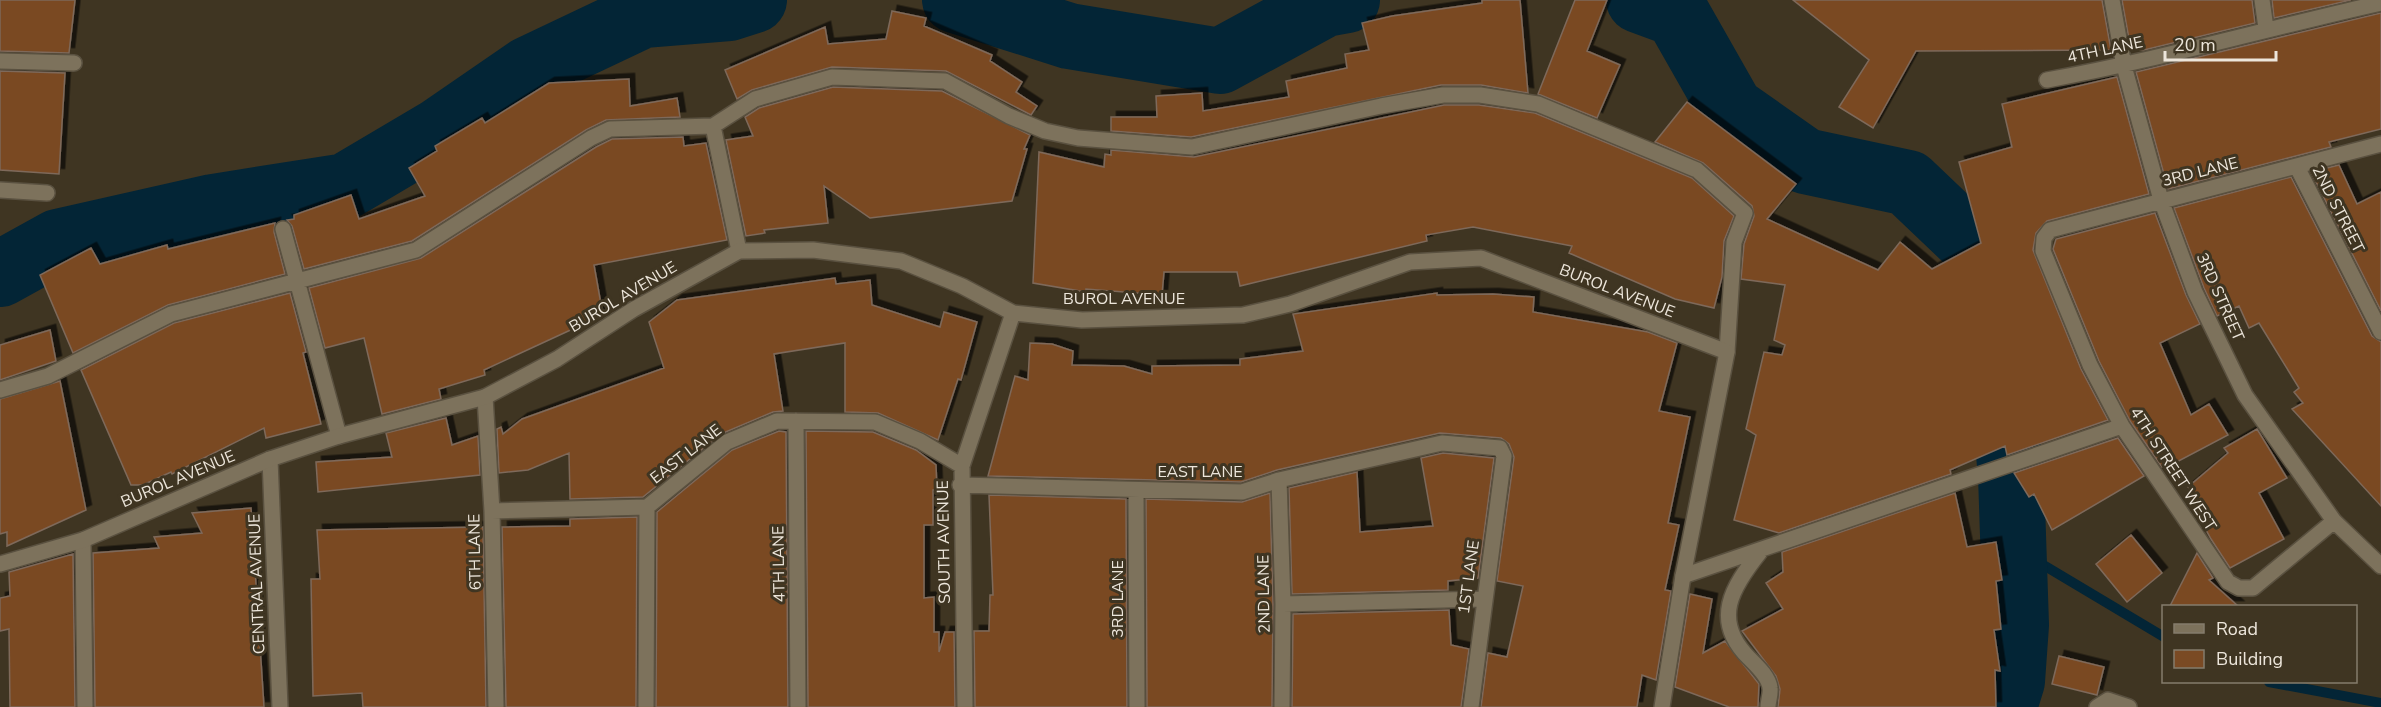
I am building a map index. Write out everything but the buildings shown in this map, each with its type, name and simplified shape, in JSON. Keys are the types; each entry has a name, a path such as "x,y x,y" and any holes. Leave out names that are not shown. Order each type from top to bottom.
{"street":[{"name":"3RD STREET","path":"2112,0 2124,66 2161,200 2194,292 2245,395 2334,521 2381,566"},
{"path":"2262,0 2266,28"},
{"name":"4TH LANE","path":"2047,80 2124,66 2266,28 2381,3"},
{"path":"0,61 74,63"},
{"path":"0,390 48,376 171,314 416,250 591,138 610,129 713,126 755,99 832,77 945,81 1009,116 1045,131 1078,138 1192,147 1381,106 1443,95 1480,95 1538,104 1697,170 1744,213 1734,242 1727,352 1683,576 1662,707"},
{"path":"713,126 739,251"},
{"name":"3RD LANE","path":"2043,251 2044,238 2050,230 2381,144"},
{"name":"2ND STREET","path":"2297,167 2381,332"},
{"path":"0,190 47,193"},
{"path":"283,229 339,436"},
{"name":"BUROL AVENUE","path":"0,564 83,540 270,459 339,436 485,397 557,359 633,309 739,251 813,250 901,261 962,286 1013,313 1082,320 1243,315 1290,304 1410,262 1481,258 1727,352"},
{"name":"4TH STREET WEST","path":"2043,251 2090,365 2122,426 2228,582 2239,588 2253,588 2334,521"},
{"name":"SOUTH AVENUE","path":"964,707 960,485 962,466 1013,313"},
{"name":"6TH LANE","path":"485,397 492,511 496,707"},
{"name":"EAST LANE","path":"492,511 647,507 727,442 777,421 875,422 920,441 962,466"},
{"name":"4TH LANE","path":"796,421 798,707"},
{"path":"1683,576 1760,552 1968,477 2122,426"},
{"name":"EAST LANE","path":"960,485 1242,492 1279,480 1442,443 1500,448 1504,452"},
{"name":"1ST LANE","path":"1471,707 1504,452"},
{"name":"CENTRAL AVENUE","path":"270,459 280,707"},
{"name":"2ND LANE","path":"1279,480 1283,604 1282,707"},
{"name":"3RD LANE","path":"1136,490 1137,707"},
{"path":"646,707 647,507"},
{"path":"83,540 85,707"},
{"path":"1760,552 1736,582 1728,625 1736,645 1767,679 1770,689 1768,707"},
{"path":"1283,604 1485,599"},
{"path":"2097,707 2108,700 2129,707"}],"waterway":[{"path":"0,274 58,242 213,207 346,186 439,131 529,69 643,15 729,8 754,0"},
{"path":"955,0 1069,36 1220,61 1325,4 1347,0"},
{"path":"1639,0 1677,14 1731,109 1805,161 1908,183 1973,245 2003,392 2011,475 2016,625 2012,681 2004,707"},
{"path":"2013,540 2030,557 2162,636"},
{"path":"2274,683 2381,703"}]}
